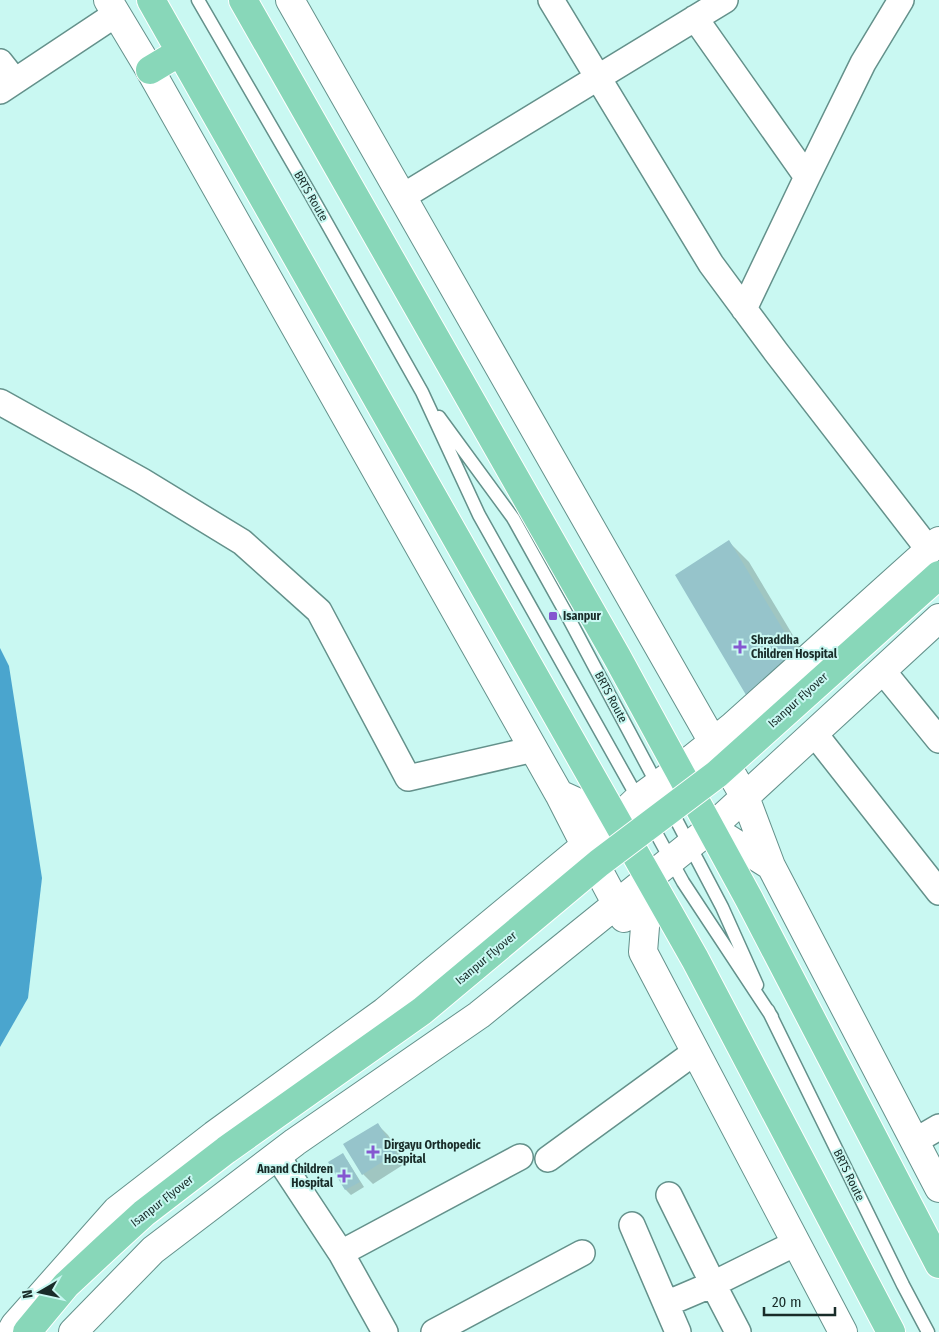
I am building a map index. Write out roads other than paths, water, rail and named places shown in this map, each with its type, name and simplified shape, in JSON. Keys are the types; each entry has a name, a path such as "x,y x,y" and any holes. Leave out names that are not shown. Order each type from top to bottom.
{"main road":[{"path":"151,0 700,968 891,1332"},
{"path":"243,0 617,657 658,784 711,828 939,1264"},
{"path":"150,70 180,52"},
{"name":"Isanpur Flyover","path":"28,1332 66,1285 144,1213 226,1150 422,1011 599,863 717,774 939,575"},
{"name":"Isanpur Flyover","path":"46,1332 70,1303 154,1224 235,1162 431,1023 608,874 726,786 939,594"}],"street":[{"path":"290,0 745,797 771,866 939,1188"},
{"path":"11,1332 15,1325 117,1210 214,1135 384,1012 658,784 733,726 934,545 776,352 711,264 550,0"},
{"path":"402,196 725,0"},
{"path":"744,309 863,63 901,0"},
{"path":"5,78 112,7 150,70 559,794 843,1332"},
{"path":"695,18 807,176"},
{"path":"0,402 142,481 242,542 319,611 408,778 534,749"},
{"path":"73,1332 153,1250 277,1156 478,1015 711,828 939,618"},
{"path":"882,670 939,740"},
{"path":"814,733 939,892"},
{"path":"559,794 616,820"},
{"path":"711,828 771,866"},
{"path":"642,952 648,877"},
{"path":"548,1159 695,1052"},
{"path":"915,1141 939,1127"},
{"path":"277,1156 341,1252 385,1332"},
{"path":"341,1252 520,1157"},
{"path":"669,1195 738,1332"},
{"path":"632,1224 678,1332"},
{"path":"666,1304 713,1284 796,1243"},
{"path":"434,1332 582,1253"}],"lane":[{"name":"BRTS Route","path":"198,0 422,392 479,515 658,784 680,852 722,907 772,1017 894,1267 928,1332"},
{"name":"BRTS Route","path":"422,392 513,518 658,784 680,852 683,882 772,1017"}],"water":[{"path":"0,648 9,666 42,878 28,998 0,1047"}],"place":[{"name":"Isanpur","path":"553,616"},
{"name":"Shraddha Children Hospital","path":"740,647"},
{"name":"Dirgayu Orthopedic Hospital","path":"373,1152"},
{"name":"Anand Children Hospital","path":"344,1176"}]}
